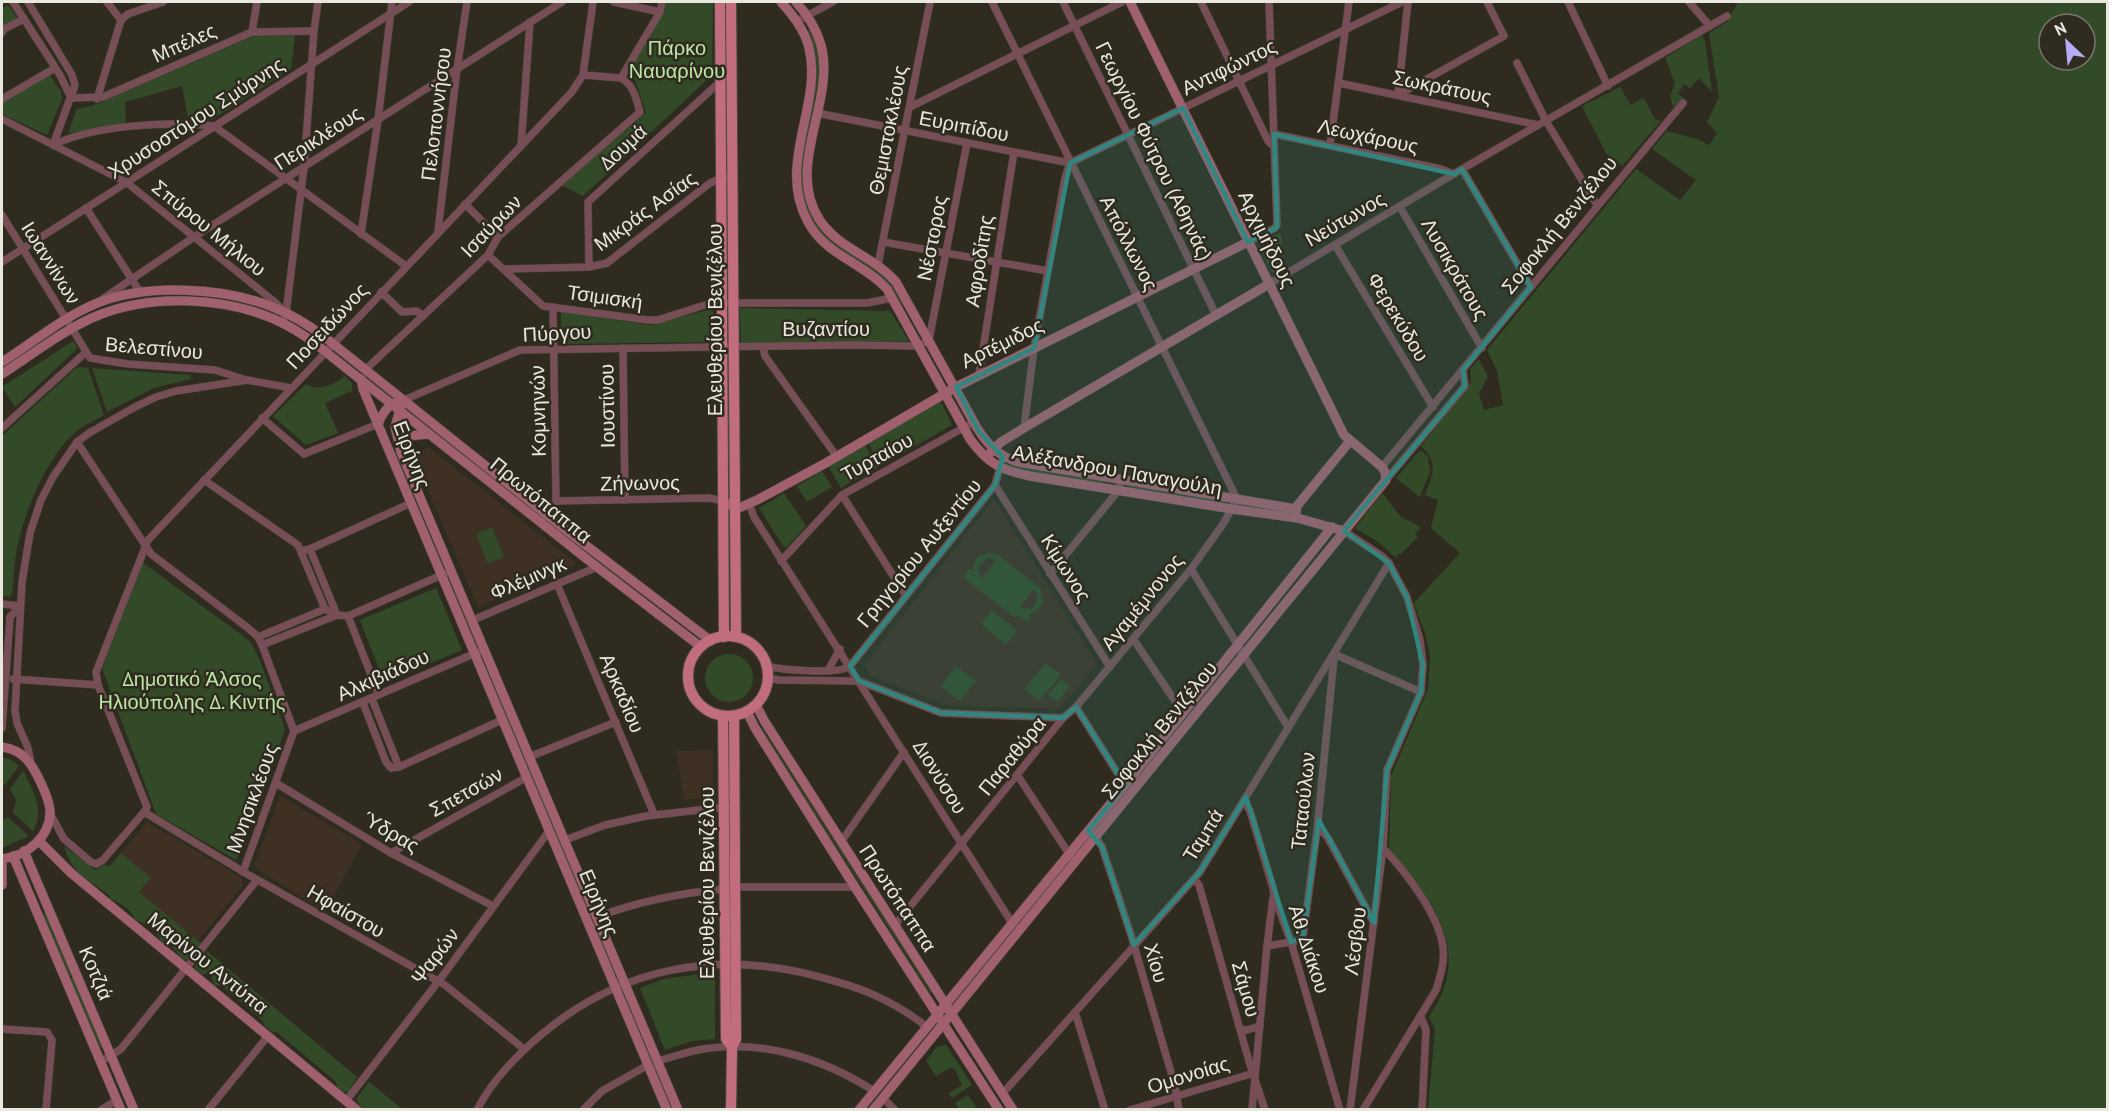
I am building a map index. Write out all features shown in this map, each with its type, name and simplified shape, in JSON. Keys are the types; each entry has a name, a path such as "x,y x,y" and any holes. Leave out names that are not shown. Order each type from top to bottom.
{"main road":[{"name":"Ελευθερίου Βενιζέλου","path":"720,2 726,80 728,303 723,501 730,637"},
{"name":"Ελευθερίου Βενιζέλου","path":"726,80 731,2"},
{"name":"Ελευθερίου Βενιζέλου","path":"728,346 735,504 730,637"},
{"path":"730,637 746,641 755,647 762,656 767,672 766,687 752,708 729,716 712,713 703,707 695,699 690,689 688,677 689,666 694,656 706,644 730,637"},
{"name":"Ελευθερίου Βενιζέλου","path":"729,716 731,964 736,1039 732,1047 731,1110"}],"street":[{"path":"14,2 56,68 71,98"},
{"path":"28,2 72,75 75,85 53,145"},
{"path":"107,2 121,20"},
{"path":"97,99 121,20 128,14 163,2"},
{"path":"252,32 257,2"},
{"path":"283,323 304,167 318,2"},
{"path":"361,234 392,2"},
{"name":"Χρυσοστόμου Σμύρνης","path":"2,262 409,2"},
{"name":"Πελοποννήσου","path":"438,232 467,2"},
{"name":"Περικλέους","path":"94,304 194,237 562,2"},
{"name":"Ποσειδώνος","path":"98,685 96,672 146,546 262,418 334,345 381,292 571,93 583,75 592,2"},
{"path":"614,2 660,12"},
{"path":"583,75 621,78 660,12 662,2"},
{"name":"Αλέξανδρου Παναγούλη","path":"781,2 797,21 809,46 812,70 797,166 797,190 802,212 812,230 820,238 844,258 874,275 887,289 975,447 985,458 1001,469 1030,476 1232,509 1296,513"},
{"name":"Αλέξανδρου Παναγούλη","path":"796,2 807,15 821,45 823,58 822,86 808,174 809,195 813,207 819,219 837,240 878,265 896,282 974,422 993,449 1007,458 1237,499 1296,513 1344,531"},
{"path":"797,21 833,2"},
{"name":"Θεμιστοκλέους","path":"878,265 930,2"},
{"name":"Απόλλωνος","path":"992,2 1237,499"},
{"name":"Γεωργίου Φύτρου (Αθηνάς)","path":"1063,2 1216,315"},
{"path":"910,107 1122,2"},
{"name":"Αρχιμήδους","path":"1130,2 1344,435 1382,466"},
{"path":"1201,2 1268,141 1274,147"},
{"path":"1269,2 1274,147"},
{"path":"1330,145 1349,2"},
{"name":"Αντιφώντος","path":"1070,163 1402,2"},
{"path":"1398,95 1408,2"},
{"path":"1398,95 1504,36 1487,2"},
{"path":"1568,2 1608,86"},
{"path":"1689,2 1710,26"},
{"name":"Νεύτωνος","path":"985,458 993,449 1024,428 1462,169 1727,16"},
{"path":"2,33 4,29 24,19"},
{"path":"520,146 530,22"},
{"name":"Μπέλες","path":"71,98 97,99 252,32 314,31"},
{"path":"1517,63 1545,121 1597,205"},
{"path":"2,99 56,68"},
{"name":"Ισαύρων","path":"366,369 488,255 498,237 640,112 630,85 621,78"},
{"name":"Δουμά","path":"590,267 588,202 726,80"},
{"name":"Σωκράτους","path":"1339,84 1538,125"},
{"name":"Σοφοκλή Βενιζέλου","path":"1382,466 1683,103"},
{"name":"Ευριπίδου","path":"817,113 1070,163"},
{"name":"Σπύρου Μήλιου","path":"2,119 126,182 286,313"},
{"path":"53,145 69,138 116,129 189,123 214,126 406,266"},
{"name":"Λεωχάρους","path":"1274,134 1441,169 1454,174"},
{"name":"Νέστορος","path":"929,340 967,143"},
{"name":"Αρτέμιδος","path":"749,503 837,457 945,392 1276,226 1274,147"},
{"name":"Αφροδίτης","path":"979,375 1014,152"},
{"path":"1024,428 1034,348 1065,178 1070,163"},
{"path":"1462,169 1531,287"},
{"name":"Μικράς Ασίας","path":"504,269 590,267 607,264 710,183 727,177"},
{"path":"465,204 498,237"},
{"name":"Λυσικράτους","path":"1400,207 1482,348"},
{"path":"86,208 140,292"},
{"name":"Ιωαννίνων","path":"2,215 73,330"},
{"path":"883,242 1048,271"},
{"name":"Φερεκύδου","path":"1335,245 1433,407"},
{"path":"488,255 543,306 553,307"},
{"name":"Πρωτόπαππα","path":"2,362 94,304 140,292 216,293 255,302 286,313 304,322 404,400 597,567 706,644"},
{"path":"381,292 402,312 417,310 423,316"},
{"name":"Βυζαντίου","path":"728,303 867,303 892,298"},
{"name":"Πρωτόπαππα","path":"2,374 96,316 128,306 186,301 224,305 283,323 304,335 429,434 706,644"},
{"name":"Τσιμισκή","path":"553,307 658,320 711,303 728,303"},
{"name":"Κομνηνών","path":"553,307 556,501"},
{"name":"Βελεστίνου","path":"73,330 90,358 98,361 215,370 247,380"},
{"path":"919,346 929,340"},
{"name":"Βυζαντίου","path":"728,346 919,346"},
{"name":"Πύργου","path":"404,400 520,350 728,346"},
{"path":"763,346 765,356 837,457"},
{"name":"Ιουστίνου","path":"623,348 625,500"},
{"path":"2,428 86,352"},
{"name":"Σοφοκλή Βενιζέλου","path":"859,1110 1072,857 1088,831 1183,713 1344,531 1465,386 1463,370"},
{"path":"262,418 304,454 378,424 361,379"},
{"path":"5,678 16,680 98,685 147,807 104,860 98,863 91,862 64,839 50,812 48,799 31,763 28,748 16,720 16,680 20,606 25,555 34,519 53,477 77,442 89,433 156,398 196,387 247,380 291,388"},
{"name":"Ειρήνης","path":"404,400 383,413 378,424 411,503 446,573 473,620 625,985 667,1110"},
{"name":"Ειρήνης","path":"395,406 394,427 401,452 474,652 615,988 678,1110"},
{"name":"Τυρταίου","path":"781,561 842,495 974,422"},
{"path":"401,452 404,440 409,436 429,434"},
{"path":"1296,513 1350,441"},
{"name":"Μνησικλέους","path":"77,442 150,554 258,637 262,645 294,731 243,872"},
{"name":"Γρηγορίου Αυξεντίου","path":"850,666 995,486 1002,460 1007,458"},
{"path":"1382,466 1386,480"},
{"path":"204,480 298,545 325,609 337,615 348,616 446,573"},
{"path":"1050,574 1118,491 1121,480"},
{"name":"Κίμωνος","path":"995,486 1110,668"},
{"path":"842,495 906,596"},
{"name":"Ζήνωνος","path":"556,501 709,498 723,501"},
{"name":"Αγαμέμνονος","path":"1063,718 1076,707 1110,668 1191,569 1237,499"},
{"path":"544,519 556,501"},
{"path":"723,501 735,504 749,503"},
{"path":"300,551 310,549 411,503"},
{"name":"Διονύσου","path":"749,503 754,517 781,561 840,650 1012,923"},
{"name":"Σοφοκλή Βενιζέλου","path":"873,1110 944,1023 944,1011 1012,923 1072,857 1096,837 1332,527"},
{"path":"1344,531 1389,563"},
{"path":"310,549 337,615"},
{"name":"Ταμπά","path":"1003,1093 1194,879 1389,563"},
{"name":"Λέσβου","path":"1350,1110 1383,848 1387,770 1420,692 1423,664 1420,640 1405,591 1389,563"},
{"name":"Φλέμινγκ","path":"473,620 597,567"},
{"path":"1191,569 1288,727"},
{"name":"Αρκαδίου","path":"557,584 654,814"},
{"path":"2,604 20,606"},
{"path":"2,728 10,617 20,606"},
{"path":"258,637 325,609"},
{"path":"262,645 337,615"},
{"path":"348,616 399,767"},
{"path":"1134,640 1183,713"},
{"name":"Αλκιβιάδου","path":"294,731 484,649"},
{"path":"828,670 840,650"},
{"path":"1334,654 1420,692"},
{"name":"Ταταούλων","path":"1291,942 1303,937 1317,831 1334,654"},
{"path":"767,672 779,669 846,669 850,666"},
{"path":"767,672 779,680 859,681 941,713 1063,718"},
{"path":"363,703 386,762 392,768 399,767 502,720"},
{"path":"1076,707 1125,785"},
{"name":"Πρωτόπαππα","path":"752,708 765,722 895,925 944,1011"},
{"name":"Πρωτόπαππα","path":"752,708 755,728 855,887 1013,1110"},
{"name":"Παραθύρα","path":"895,925 1063,718"},
{"path":"529,757 616,722"},
{"path":"2,747 19,752 31,763"},
{"path":"841,842 904,752"},
{"path":"1018,776 1072,857"},
{"name":"Σπετσών","path":"391,853 526,777"},
{"name":"Ύδρας","path":"276,783 391,853 493,906"},
{"name":"Αθ. Διάκου","path":"1244,801 1249,808 1274,896 1291,942 1340,1110"},
{"path":"565,840 605,825 654,814 730,807"},
{"path":"2,885 2,859 24,852 39,841 46,829 50,812"},
{"name":"Ηφαίστου","path":"144,812 243,872 446,986 524,1049"},
{"name":"Ψαρών","path":"351,1106 437,981 549,831"},
{"path":"1088,831 1096,837"},
{"path":"1317,831 1324,833 1328,838 1374,923"},
{"name":"Χίου","path":"1096,837 1102,847 1134,945 1179,1109"},
{"name":"Μαρίνου Αντύπα","path":"39,841 71,873 351,1106"},
{"path":"1363,1110 1421,1017 1436,990 1443,969 1440,932 1425,904 1394,859 1383,848"},
{"name":"Κοτζιά","path":"24,852 134,1110"},
{"name":"Κοτζιά","path":"13,856 121,1110"},
{"name":"Σάμου","path":"1194,879 1199,885 1240,1029 1266,1110"},
{"path":"100,1062 121,1049 257,880"},
{"path":"597,917 654,898 684,893 730,888 855,887"},
{"path":"1252,1110 1267,946 1274,896"},
{"path":"1267,946 1291,942"},
{"path":"477,1110 503,1072 524,1049 566,1014 588,1000 615,988 654,974 684,967 731,964 797,970 854,987 903,1008 927,1027"},
{"path":"1075,1012 1105,1110"},
{"path":"1421,1017 1426,1030 1422,1110"},
{"path":"944,1023 999,1110"},
{"path":"1240,1029 1247,1030 1260,1026"},
{"path":"2,1029 47,1032 50,1036 52,1040 46,1110"},
{"path":"208,1110 268,1036"},
{"path":"584,1110 602,1091 653,1063 695,1050 732,1047 762,1048 814,1060 839,1070 874,1091"},
{"name":"Ομονοίας","path":"1130,1110 1254,1073"},
{"path":"883,1098 895,1110"},
{"path":"101,1110 117,1100"}],"highlighted area":[{"path":"1183,108 1248,242 1277,227 1274,134 1454,174 1462,169 1531,287 1463,370 1465,386 1344,531 1389,563 1407,597 1423,665 1421,692 1387,770 1374,923 1319,820 1303,937 1291,942 1246,797 1200,872 1134,945 1102,847 1088,831 1125,785 1076,707 1063,718 941,713 859,681 850,666 995,485 1003,457 979,432 956,387 1034,348 1070,163"}],"shaded area":[{"path":"428,447 576,565 478,607 414,457"},
{"path":"994,499 1097,664 1060,709 946,705 871,676 865,664"},
{"path":"713,750 713,797 684,800 676,751"},
{"path":"280,796 362,844 325,912 254,867"},
{"path":"147,822 242,878 243,885 198,941 109,867"}],"green space":[{"name":"Πάρκο Ναυαρίνου","path":"666,2 713,2 712,75 583,196 561,185 646,113 635,80 627,72 664,12"},
{"path":"1738,2 2107,2 2107,1109 1428,1109 1435,1029 1429,1017 1444,988 1448,968 1448,948 1436,912 1389,849 1391,776 1428,689 1430,656 1425,633 1414,603 1460,553 1431,528 1438,500 1425,495 1433,469 1427,452 1421,446 1471,383 1470,369 1479,359 1488,377 1479,393 1484,410 1503,405 1497,371 1487,350 1636,169 1680,200 1696,180 1652,149 1667,131 1697,139 1709,145 1717,133 1707,122 1719,97 1709,33 1728,21"},
{"path":"8,5 18,19 2,28 2,9"},
{"path":"810,29 815,37 820,61 805,159 815,221 888,276 907,307 905,309 882,277 849,257 822,236 805,209 800,174 815,61 807,31"},
{"path":"295,35 291,69 213,119 188,118 182,86 125,102 126,125 68,133 77,109 92,106 254,36"},
{"path":"1702,35 1705,41 1712,92 1699,78 1690,88 1684,84 1678,94 1684,98 1673,107 1670,96 1675,83 1665,58"},
{"path":"49,74 61,92 62,99 47,135 2,114 2,102"},
{"path":"1620,87 1631,105 1644,98 1655,119 1661,121 1622,166 1606,153 1582,106"},
{"path":"1278,234 1281,235 1284,267 1272,273 1258,245"},
{"path":"740,308 890,311 909,341 741,343"},
{"path":"712,309 716,325 714,342 561,344 561,312 650,325"},
{"path":"73,341 78,348 15,407 2,387"},
{"path":"77,367 88,368 104,415 73,434 45,472 31,502 21,533 16,554 12,594 10,597 2,596 2,436"},
{"path":"92,368 190,375 191,379 154,388 107,412"},
{"path":"345,376 352,383 352,391 325,403 338,433 306,445 273,416 306,384 316,387 326,386"},
{"path":"940,400 952,425 880,466 868,442"},
{"path":"865,445 878,467 841,488 828,466"},
{"path":"1420,450 1428,456 1430,472 1420,497 1396,478"},
{"path":"1010,464 1101,480 1103,484 1033,474 1007,466"},
{"path":"822,471 832,487 807,502 797,486"},
{"path":"1131,485 1224,502 1223,504 1129,489"},
{"path":"784,493 806,526 787,547 784,547 759,508"},
{"path":"1382,493 1401,517 1421,527 1415,534 1418,537 1395,557 1378,542 1355,528"},
{"path":"492,527 504,557 488,564 476,534"},
{"path":"988,553 999,555 1041,589 1043,603 1038,610 1028,615 1031,618 1028,622 1018,615 1015,618 963,577 969,569 973,571 981,555","holes":["987,558 996,560 982,578 979,566","1034,589 1038,594 1036,604 1031,609 1020,607"]},
{"name":"Δημοτικό Άλσος Ηλιούπολης Δ. Κιντής","path":"143,563 251,643 259,658 285,729 236,860 156,814 102,668"},
{"path":"436,588 462,650 384,682 360,620"},
{"path":"992,610 1017,631 1006,645 981,624"},
{"path":"729,654 746,661 753,678 746,695 729,702 712,695 705,678 712,661"},
{"path":"1046,663 1061,675 1039,701 1024,689"},
{"path":"956,666 976,681 960,701 941,686"},
{"path":"486,668 615,971 613,972"},
{"path":"1061,679 1070,686 1057,702 1048,695"},
{"path":"761,729 932,993 931,994"},
{"path":"2,757 19,766 5,785 2,784"},
{"path":"23,771 34,793 38,808 33,831 13,813 16,800 10,789"},
{"path":"8,817 29,836 2,848 2,821"},
{"path":"64,846 95,870 105,864 109,867 121,853 151,878 139,892 202,944 188,959 183,960 150,928 135,920 125,907 110,899 109,895 81,875 71,864"},
{"path":"45,913 72,975 69,976 42,915"},
{"path":"207,951 357,1077 348,1092 337,1087 336,1082 277,1032 272,1032 263,1021 222,986 214,985 212,978 206,973 202,975 194,967"},
{"path":"715,972 715,1039 692,1041 665,1050 640,988 664,979"},
{"path":"73,977 103,1046 99,1048 69,979"},
{"path":"946,1045 972,1085 952,1098 949,1093 962,1085 955,1070 951,1067 936,1076 926,1061 937,1047"},
{"path":"369,1082 402,1109 363,1109 357,1098"},
{"path":"968,1095 977,1109 959,1109 955,1103"}]}
